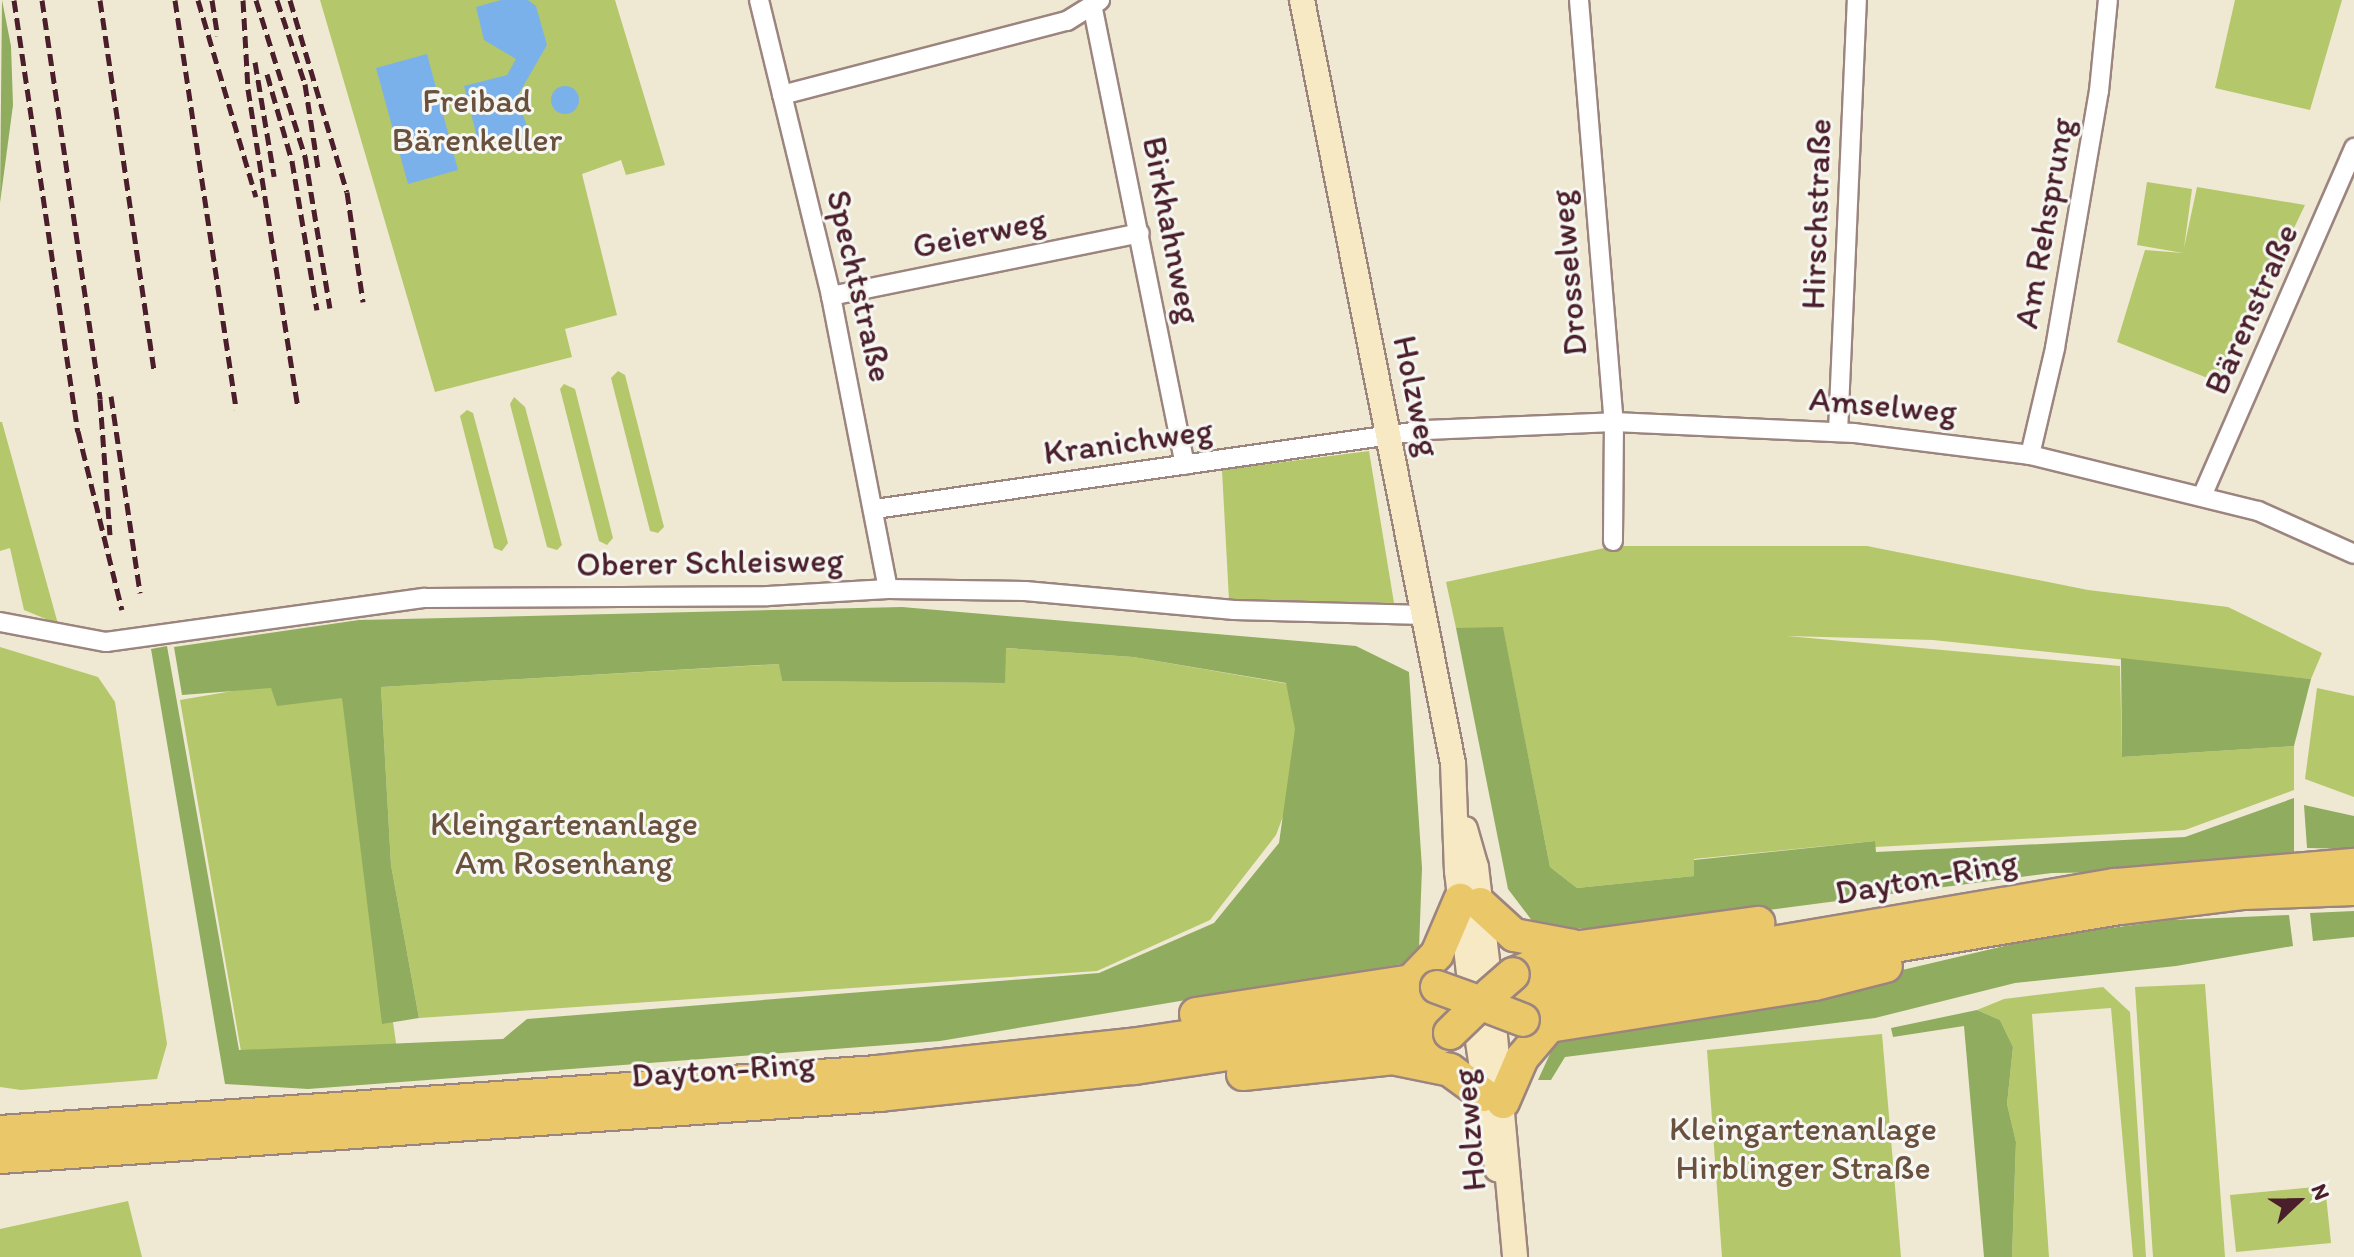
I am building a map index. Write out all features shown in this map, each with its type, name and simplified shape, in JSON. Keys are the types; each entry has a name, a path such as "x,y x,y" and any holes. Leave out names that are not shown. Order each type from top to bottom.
{"highway":[{"name":"Dayton-Ring","path":"0,1157 232,1129 1014,1070 1481,1003 2036,909 2229,872 2354,865"},
{"name":"Dayton-Ring","path":"2036,909 2244,893 2354,889"},
{"path":"1014,1070 1136,1090 1394,1058 1442,1067 1493,1098 1522,1058 1481,1003 1437,954 1470,902 1522,939 1580,947 1898,903 2036,909"},
{"path":"1014,1070 1109,1028 1815,984 2036,909"},
{"path":"1394,1058 1481,1003 1580,947"},
{"path":"0,1111 142,1108 232,1129"},
{"path":"0,1178 143,1167 232,1129"},
{"name":"Dayton-Ring","path":"0,1132 232,1129"}],"street":[{"name":"Spechtstraße","path":"759,0 831,296 875,509 888,589"},
{"name":"Holzweg","path":"1302,0 1425,615 1458,807 1515,1257"},
{"name":"Drosselweg","path":"1579,0 1614,422 1613,541"},
{"name":"Hirschstraße","path":"1838,432 1857,0"},
{"name":"Am Rehsprung","path":"2030,455 2079,212 2108,0"},
{"path":"782,95 1067,21 1096,4"},
{"name":"Birkhahnweg","path":"1096,4 1185,465"},
{"name":"Bärenstraße","path":"2203,494 2354,148"},
{"name":"Geierweg","path":"831,296 1140,233"},
{"name":"Amselweg","path":"1390,436 1522,423 1614,422 1838,432 2030,455 2203,494 2258,511 2354,554"},
{"name":"Kranichweg","path":"875,509 1390,436"},
{"name":"Oberer Schleisweg","path":"0,622 106,642 448,597 768,596 888,589 1025,591 1234,610 1425,615"}],"green space":[{"path":"2,0 11,46 13,105 0,203"},
{"name":"Freibad Bärenkeller","path":"320,0 615,0 665,165 626,175 621,160 582,174 617,315 565,329 572,357 435,392"},
{"path":"2235,0 2342,0 2310,110 2215,88"},
{"path":"2147,182 2192,189 2184,248 2197,187 2305,205 2220,383 2117,342 2145,250 2183,253 2137,245"},
{"path":"618,371 625,375 664,527 658,533 650,531 611,378"},
{"path":"564,384 575,389 613,538 607,545 599,541 560,389"},
{"path":"514,397 525,407 562,545 557,550 547,547 510,404"},
{"path":"467,410 473,413 508,543 502,551 494,548 460,416"},
{"path":"0,422 58,624 24,610 10,548 0,551"},
{"path":"1369,451 1394,603 1229,600 1222,470"},
{"path":"1614,546 1867,546 2088,590 2228,607 2322,653 2311,679 1933,640 1787,636 2120,666 2122,757 2294,746 2294,790 2185,830 1875,847 1875,841 1694,859 1694,876 1577,888 1550,867 1503,629 1456,628 1446,582"},
{"path":"902,607 1356,646 1409,672 1422,868 1419,949 1408,963 940,1041 308,1089 225,1084 151,649 167,646 239,1050 503,1039 527,1019 1099,973 1214,923 1279,843 1295,729 1286,683 1133,657 1006,648 1005,683 782,681 779,664 381,687 391,865 419,1018 382,1024 342,698 277,706 271,688 182,695 174,647 359,620"},
{"path":"1503,627 1550,867 1577,888 1694,876 1694,860 1875,841 1876,852 2185,837 2294,798 2294,853 2123,872 2052,873 1653,925 1549,930 1533,922 1508,889 1456,628"},
{"path":"0,647 98,677 115,702 167,1044 157,1079 21,1090 0,1087"},
{"name":"Kleingartenanlage Am Rosenhang","path":"1005,648 1133,657 1330,691 1276,835 1210,920 1097,971 419,1018 391,865 381,687 780,664 782,681 1004,683"},
{"path":"2121,658 2311,679 2294,746 2122,757"},
{"path":"343,672 397,1050 242,1057 180,700"},
{"path":"2317,688 2354,696 2354,797 2305,779"},
{"path":"2304,805 2354,816 2354,849 2307,848"},
{"path":"2354,911 2354,937 2313,941 2310,913"},
{"path":"2289,915 2293,946 2176,966 2015,983 1875,1018 1565,1057 1551,1080 1538,1080 1559,1034 1779,999 2042,937 2171,920"},
{"path":"2205,984 2225,1257 2153,1257 2135,987"},
{"path":"2103,987 2130,1012 2146,1257 2133,1257 2111,1008 2032,1014 2049,1257 2012,1257 2016,1142 2007,1104 2013,1047 2000,1020 1977,1010 2004,999"},
{"path":"1977,1010 2000,1020 2013,1047 2007,1104 2016,1142 2012,1257 1984,1257 1964,1026 1893,1037 1891,1028"},
{"name":"Kleingartenanlage Hirblinger Straße","path":"1882,1034 1901,1257 1722,1257 1707,1050"},
{"path":"2325,1186 2331,1243 2236,1252 2230,1195"},
{"path":"128,1201 142,1257 0,1257 0,1229"}],"water":[{"path":"501,0 528,0 536,6 547,45 517,97 529,132 479,145 464,86 507,75 516,59 484,40 476,7"},
{"path":"427,54 458,170 408,184 376,68"},
{"path":"565,86 575,90 579,100 575,110 565,114 555,110 551,100 555,90"}],"railway":[{"path":"14,0 78,431 122,610"},
{"path":"42,0 100,399 110,535"},
{"path":"100,0 154,370"},
{"path":"175,0 236,409"},
{"path":"198,0 256,197"},
{"path":"212,0 218,36"},
{"path":"243,0 248,89 298,407"},
{"path":"256,0 305,156 330,308"},
{"path":"277,0 305,84 318,168"},
{"path":"290,0 347,192 363,302"},
{"path":"255,62 274,176"},
{"path":"267,74 292,161 317,310"},
{"path":"111,396 140,593"}]}
